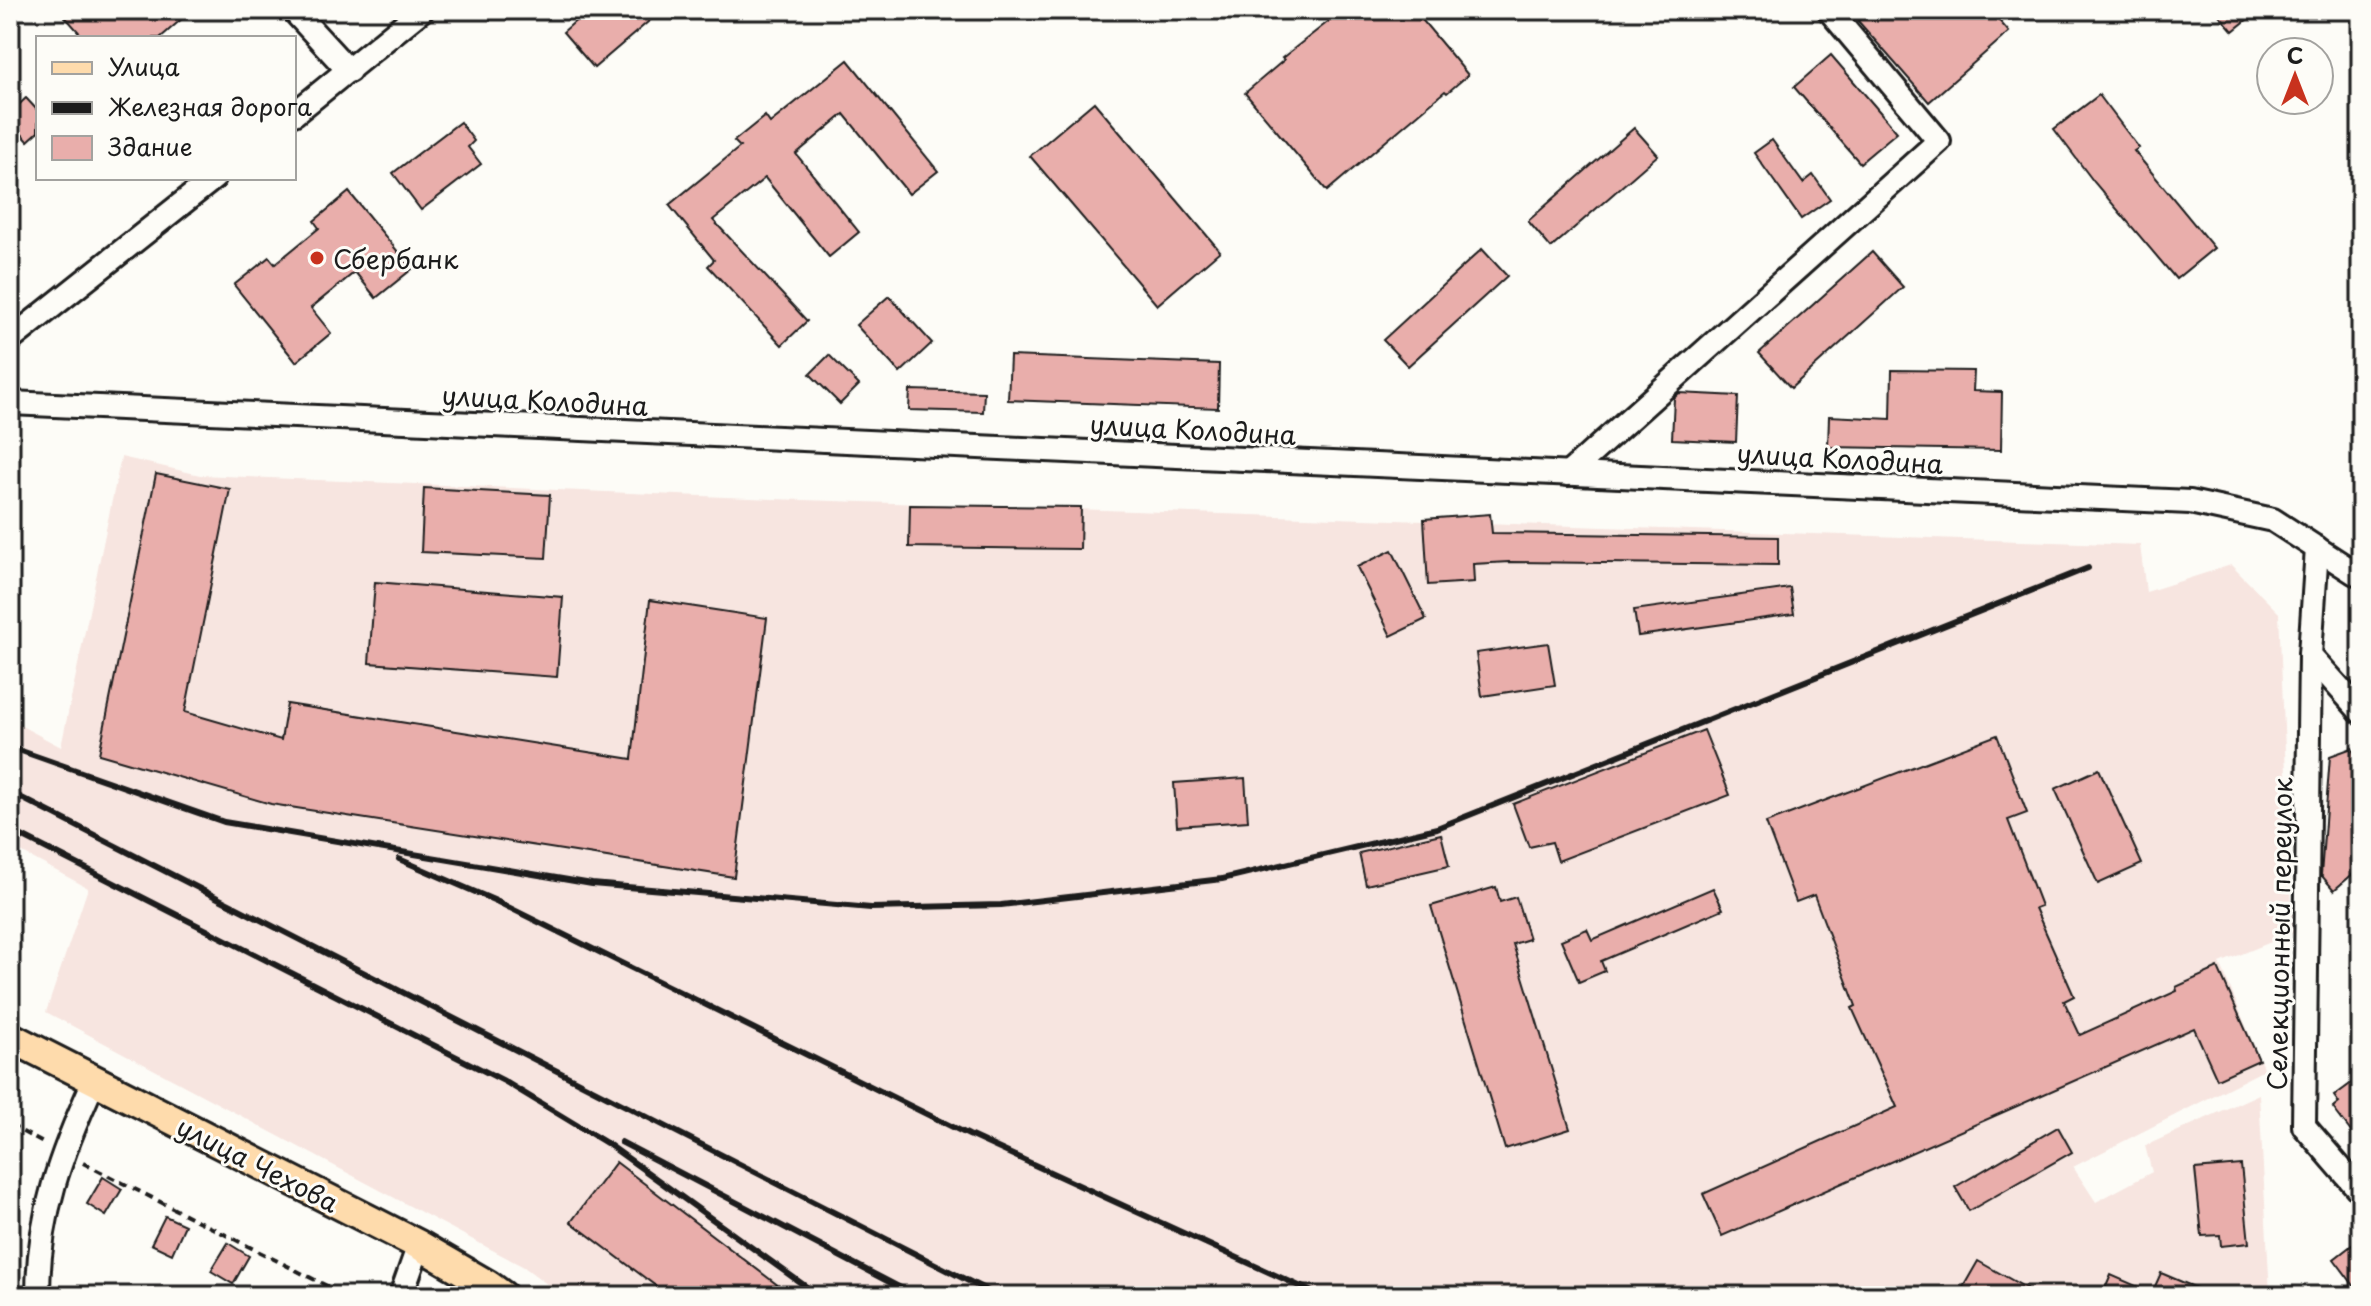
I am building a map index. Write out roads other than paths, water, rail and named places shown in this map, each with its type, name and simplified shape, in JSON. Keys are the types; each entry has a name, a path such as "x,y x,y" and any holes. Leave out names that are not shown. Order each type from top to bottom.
{"main road":[{"name":"улица Чехова","path":"10,1037 419,1245 503,1296"}],"street":[{"path":"293,10 349,71"},
{"path":"296,112 422,10"},
{"path":"1568,474 1939,141 1829,10"},
{"path":"10,340 211,180"},
{"name":"улица Колодина","path":"10,403 2190,502 2273,520 2358,572"},
{"name":"Селекционный переулок","path":"2317,548 2310,655 2304,1126 2361,1192"},
{"path":"2310,655 2361,712"},
{"path":"38,1296 45,1211 62,1152 94,1081"},
{"path":"401,1296 419,1245"}],"railway":[{"path":"10,747 224,822 592,884 871,908 1001,905 1222,879 1437,828 2088,568"},
{"path":"10,792 998,1296"},
{"path":"10,830 504,1081 608,1144 819,1296"},
{"path":"399,859 496,901 969,1135 1321,1296"},
{"path":"621,1142 916,1296"}],"place":[{"name":"Сбербанк","path":"317,258"}]}
